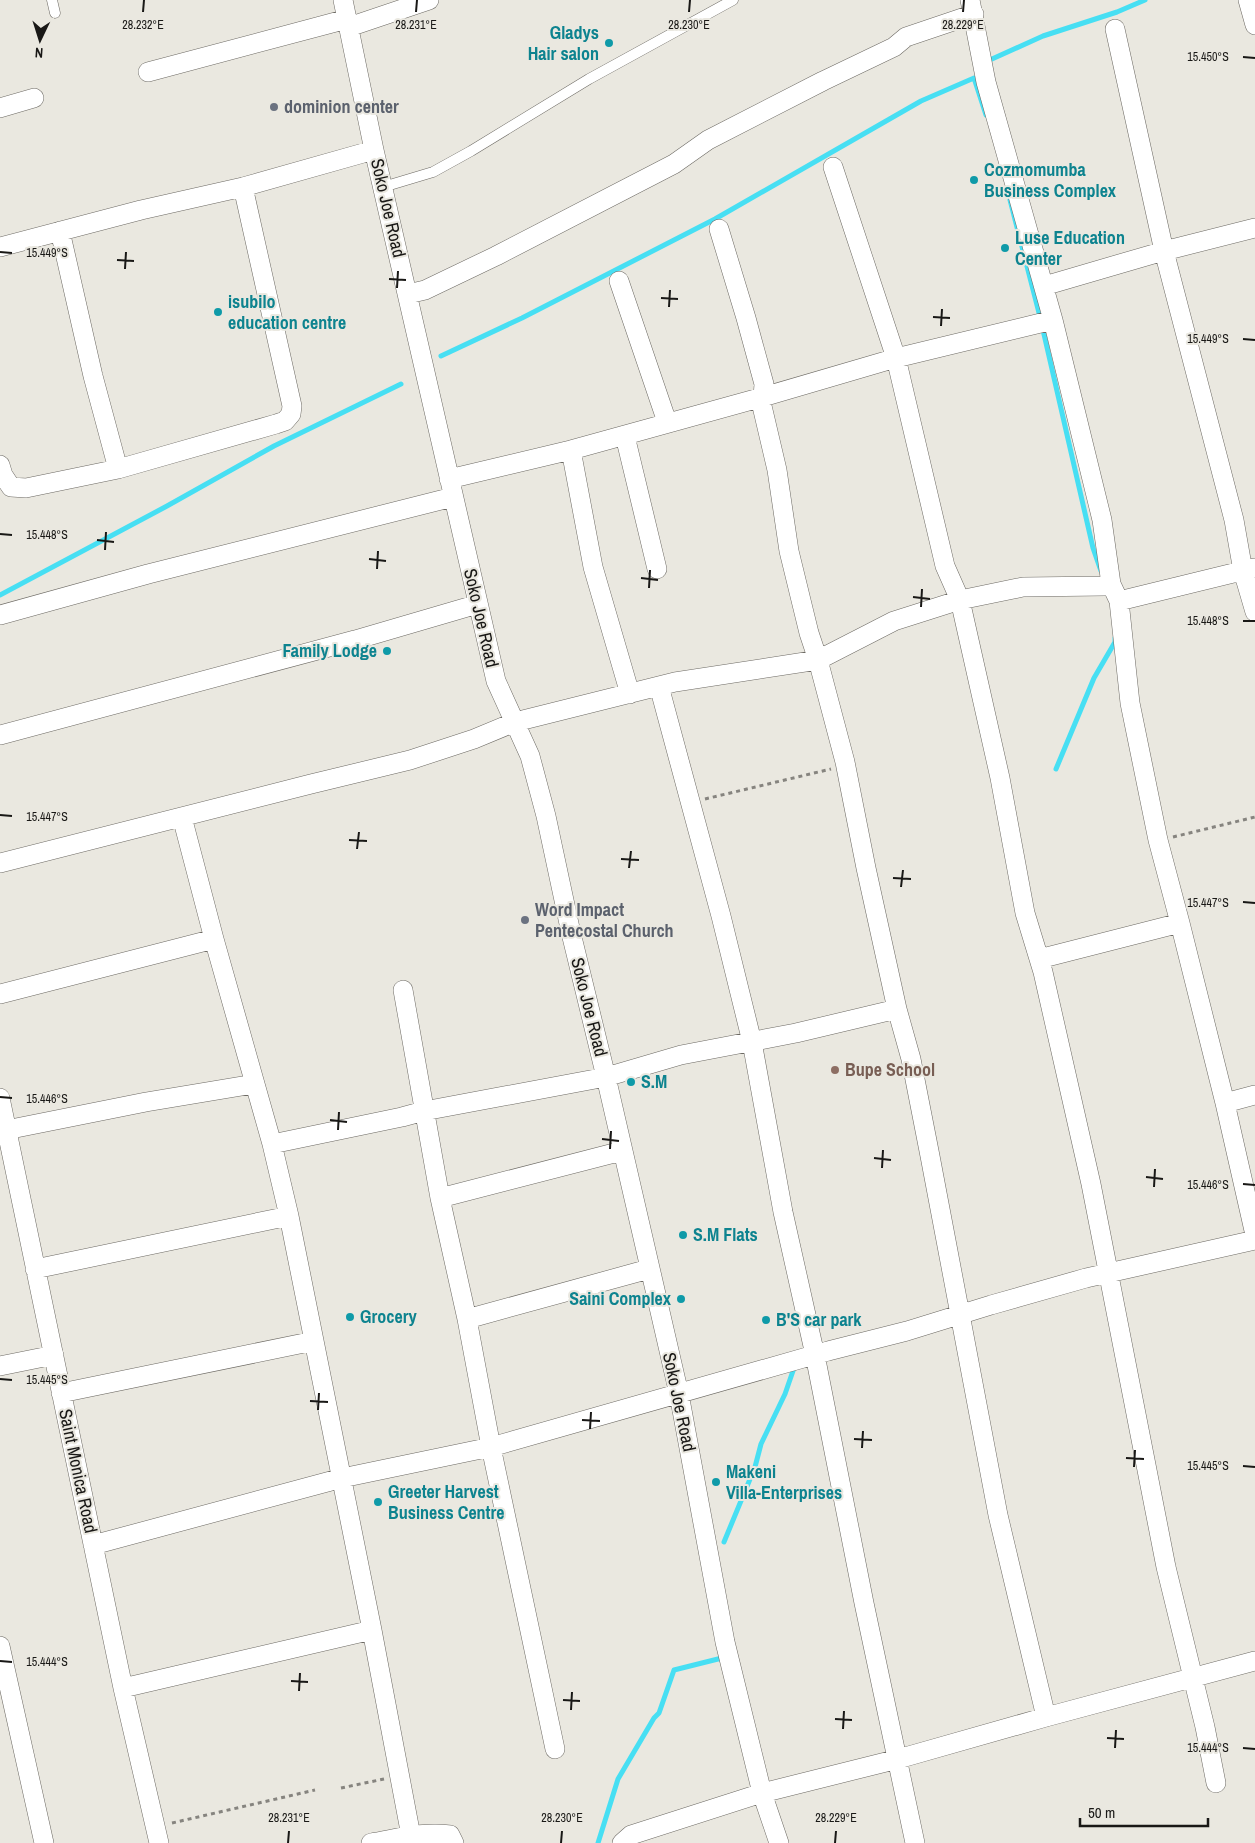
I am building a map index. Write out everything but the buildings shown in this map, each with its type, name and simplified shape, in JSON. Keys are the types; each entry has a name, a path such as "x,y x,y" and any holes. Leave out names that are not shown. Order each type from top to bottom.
{"street":[{"name":"Soko Joe Road","path":"343,0 374,150 496,681 530,756 546,816 570,933 606,1077 679,1394 726,1642 762,1793 779,1843"},
{"path":"148,72 348,23 429,0"},
{"path":"1248,0 1255,25"},
{"path":"408,294 425,290 522,243 674,164 708,140 823,81 894,48 906,37 972,7 986,82 1044,286 1102,520 1111,584 1119,601 1130,703 1158,840 1225,1103 1255,1235"},
{"path":"1115,29 1164,251 1234,520 1249,569 1255,612"},
{"path":"0,108 34,98"},
{"path":"0,246 141,210 243,187 374,150"},
{"path":"833,168 896,358 945,566 960,600 1000,778 1025,913 1046,982 1084,1155 1166,1566 1216,1783"},
{"path":"0,465 3,475 11,487 26,488 118,469 276,424 285,420 291,414 290,396 243,187"},
{"path":"1044,286 1164,251 1255,228"},
{"path":"719,229 764,384 762,406 777,470 790,551 809,633 846,766 897,1009 911,1060 998,1515 1046,1717"},
{"path":"60,231 118,469"},
{"path":"619,281 667,422"},
{"path":"449,478 625,436 667,422 763,397 896,358 1053,320"},
{"path":"625,436 657,570"},
{"path":"571,450 594,567 630,694"},
{"path":"0,615 148,574 454,497"},
{"path":"1119,601 1249,569"},
{"path":"0,863 410,760 474,739 515,722 675,682 818,660 894,621 960,600 1023,587 1105,586 1111,584"},
{"path":"0,735 327,648 478,604"},
{"path":"660,686 752,1042 783,1212 815,1355 862,1594 915,1843"},
{"path":"182,817 214,939 272,1144 289,1216 372,1630 411,1836"},
{"path":"1039,958 1180,922"},
{"path":"0,994 214,939"},
{"path":"403,990 440,1198 467,1319 491,1447 555,1749"},
{"path":"272,1144 424,1111 606,1077 681,1055 752,1042 897,1009"},
{"path":"6,1130 146,1102 254,1084"},
{"path":"1225,1103 1255,1094"},
{"name":"Saint Monica Road","path":"0,1098 123,1688 157,1835"},
{"path":"440,1198 622,1152"},
{"path":"35,1269 289,1216"},
{"path":"93,1545 342,1478 491,1447 815,1355 907,1331 1086,1278 1255,1240"},
{"path":"467,1319 649,1269"},
{"path":"62,1393 314,1341"},
{"path":"0,1366 54,1356"},
{"path":"123,1688 372,1630"},
{"path":"0,1646 44,1843"},
{"path":"622,1843 631,1835 762,1793 898,1759 1255,1661"},
{"path":"371,1843 411,1836 442,1834 450,1836 454,1843"}],"lane":[{"path":"52,0 55,13"},
{"path":"383,187 433,172 471,152 589,79 733,0"}],"path":[{"path":"691,802 846,766"},
{"path":"1158,840 1255,817"},
{"path":"341,1788 399,1775"},
{"path":"157,1835 316,1790"}],"waterway":[{"path":"992,59 1043,36 1117,12 1145,0"},
{"path":"441,356 522,318 715,219 921,101 974,78 986,115"},
{"path":"1010,200 1039,313"},
{"path":"1043,330 1093,548 1101,571"},
{"path":"0,595 167,506 274,446 401,384"},
{"path":"1056,769 1094,678 1115,642 1115,638"},
{"path":"724,1542 755,1467 761,1444 785,1394 794,1368"},
{"path":"598,1843 618,1779 654,1718 659,1713 674,1670 722,1658 722,1654"}],"place":[{"name":"Gladys Hair salon","path":"609,43"},
{"name":"dominion center","path":"274,107"},
{"name":"Cozmomumba Business Complex","path":"974,180"},
{"name":"Luse Education Center","path":"1005,248"},
{"name":"isubilo education centre","path":"218,312"},
{"name":"Family Lodge","path":"387,651"},
{"name":"Word Impact Pentecostal Church","path":"525,920"},
{"name":"Bupe School","path":"835,1070"},
{"name":"S.M","path":"631,1082"},
{"name":"S.M Flats","path":"683,1235"},
{"name":"Saini Complex","path":"681,1299"},
{"name":"Grocery","path":"350,1317"},
{"name":"B'S car park","path":"766,1320"},
{"name":"Makeni Villa-Enterprises","path":"716,1482"},
{"name":"Greeter Harvest Business Centre","path":"378,1502"}]}
